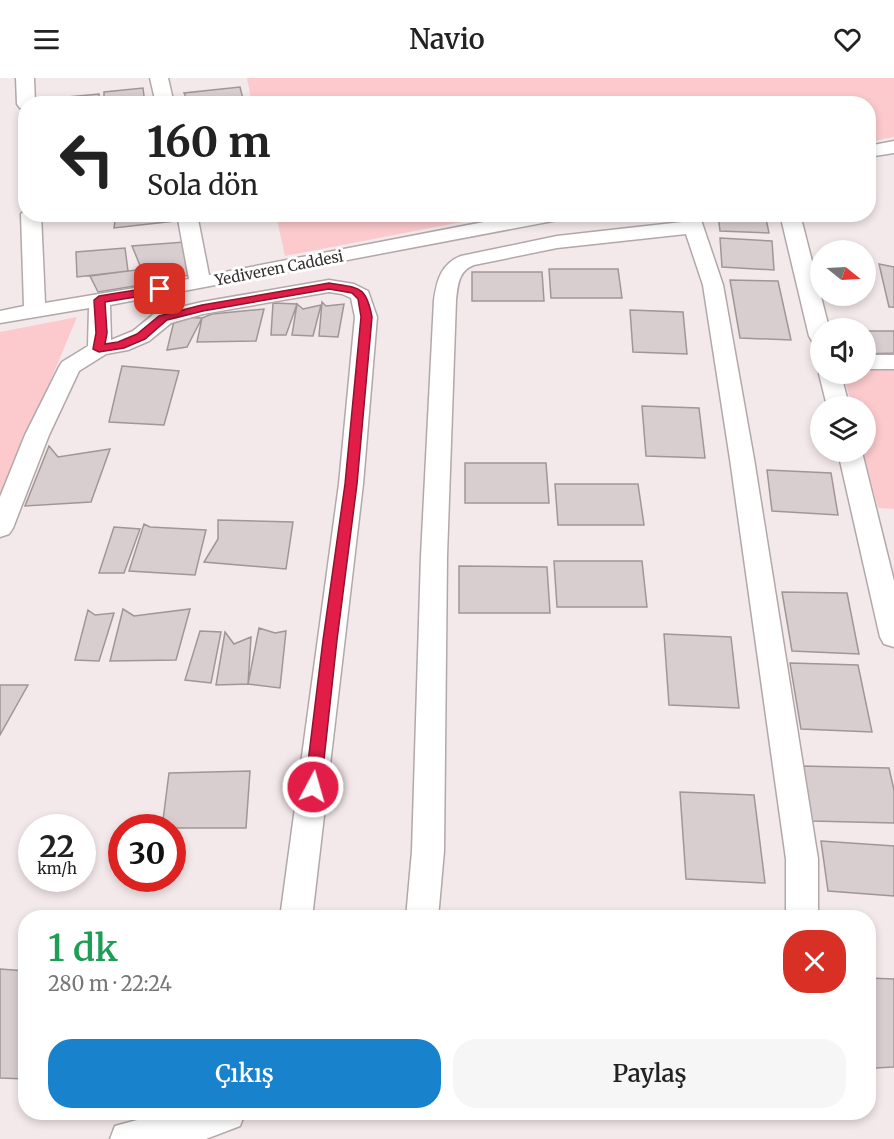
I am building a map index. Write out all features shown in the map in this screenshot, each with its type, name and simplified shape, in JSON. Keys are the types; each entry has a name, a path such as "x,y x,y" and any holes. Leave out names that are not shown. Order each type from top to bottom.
{"street":[{"path":"25,78 26,96"},
{"path":"159,78 163,96"},
{"path":"876,150 894,147"},
{"path":"31,222 34,311"},
{"path":"189,222 201,283"},
{"name":"Yediveren Caddesi","path":"0,317 201,283 517,222"},
{"path":"423,910 428,851 434,556 445,300 451,270 468,260 557,242 685,222"},
{"path":"691,222 713,285 742,459 802,859 802,910"},
{"path":"792,222 816,318"},
{"path":"0,528 37,435 70,367 99,349 120,345 141,336 163,318 202,308 329,286 356,291 363,299 366,317 351,484 297,910"},
{"path":"99,300 101,333 99,349"},
{"path":"876,362 894,362"},
{"path":"851,462 894,638"},
{"path":"128,1139 210,1120"}],"shaded area":[{"path":"247,78 894,78 894,137 876,141 876,96 250,96"},
{"path":"278,222 462,222 285,256"},
{"path":"77,317 0,502 0,332"},
{"path":"876,367 894,368 894,509 878,508 866,462 876,462 876,396 849,396 846,384 876,384"}],"building":[{"path":"240,87 242,96 185,96 184,93"},
{"path":"143,88 144,96 104,96 104,92"},
{"path":"115,222 166,222 114,228"},
{"path":"719,222 767,222 769,233 720,231"},
{"path":"720,238 772,241 774,270 722,267"},
{"path":"185,242 192,275 146,280 132,246"},
{"path":"125,248 128,271 77,277 76,252"},
{"path":"879,264 894,267 894,307 889,307"},
{"path":"549,269 618,269 622,298 551,298"},
{"path":"136,270 141,285 98,292 90,276"},
{"path":"472,272 542,272 544,301 472,301"},
{"path":"730,280 778,281 791,340 740,338"},
{"path":"322,302 326,306 344,304 338,337 319,336"},
{"path":"273,303 297,304 286,335 271,335"},
{"path":"297,304 303,309 321,305 313,336 292,335"},
{"path":"264,309 256,341 197,342 202,318 212,314"},
{"path":"630,310 683,312 687,354 633,352"},
{"path":"175,317 202,318 187,347 167,350"},
{"path":"876,331 894,331 894,353 876,354"},
{"path":"122,366 179,371 164,425 109,422"},
{"path":"642,406 699,408 705,458 646,456"},
{"path":"49,446 58,457 110,449 91,502 25,506"},
{"path":"465,463 546,463 549,503 465,503"},
{"path":"767,470 831,473 838,515 772,511"},
{"path":"555,484 638,484 644,525 558,525"},
{"path":"218,520 293,522 286,569 204,562 218,539"},
{"path":"144,524 150,527 206,530 195,575 129,571"},
{"path":"114,527 140,529 124,573 99,573"},
{"path":"554,561 642,561 647,607 557,607"},
{"path":"459,566 547,567 550,613 459,613"},
{"path":"782,592 847,593 859,654 792,651"},
{"path":"123,609 134,616 190,609 176,660 110,661"},
{"path":"88,610 95,615 114,613 99,661 75,660"},
{"path":"259,628 275,633 286,631 280,688 248,684"},
{"path":"200,631 221,632 211,683 185,680"},
{"path":"225,632 234,644 251,637 248,684 216,685"},
{"path":"664,634 731,637 739,708 669,705"},
{"path":"790,663 858,665 872,732 801,729"},
{"path":"0,685 28,685 0,735"},
{"path":"801,766 889,768 894,790 894,823 811,821"},
{"path":"250,771 246,828 186,828 186,814 164,814 169,773"},
{"path":"680,792 754,795 765,883 686,879"},
{"path":"821,841 894,846 894,896 828,891"},
{"path":"0,969 18,970 18,1079 0,1078"},
{"path":"876,978 894,979 894,1067 876,1068"}],"route":[{"path":"160,289 99,300 101,333 99,349 120,345 141,336 163,318 202,308 329,286 356,291 363,299 366,317 351,484 313,787"}]}
